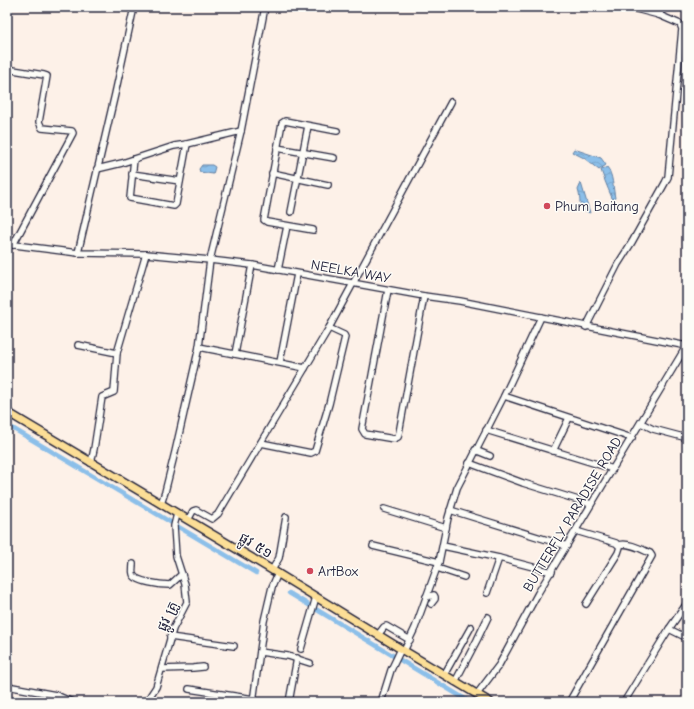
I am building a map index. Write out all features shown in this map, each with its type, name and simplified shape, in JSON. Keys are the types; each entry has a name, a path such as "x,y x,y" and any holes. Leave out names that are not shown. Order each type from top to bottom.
{"main road":[{"name":"ផ្លូវ ៥១","path":"7,412 161,504 176,516 188,520 276,568 315,600 381,632 480,690 490,702"}],"street":[{"path":"78,253 134,7"},
{"path":"161,504 175,452 199,347 210,260 241,131 265,7"},
{"path":"586,327 618,264 668,177 682,29 680,24 659,15 628,7"},
{"path":"659,15 663,7"},
{"path":"7,69 47,76 39,122 40,126 42,128 72,131 73,133 10,245"},
{"path":"188,520 193,511 196,510 212,519 215,517 329,328 451,102"},
{"path":"313,230 266,222 264,220 283,121 337,131"},
{"path":"291,212 308,126"},
{"path":"97,168 134,159 167,148 241,131"},
{"path":"134,159 130,198 172,206 176,204 187,144"},
{"path":"277,148 334,158"},
{"path":"272,173 328,185"},
{"path":"132,174 180,182"},
{"path":"278,270 287,226"},
{"name":"NEELKA WAY","path":"10,245 78,253 146,254 252,265 388,290 460,301 687,346"},
{"path":"91,463 102,397 113,393 115,390 117,353 146,254"},
{"path":"236,354 252,265"},
{"path":"280,362 296,274"},
{"path":"388,290 362,429 365,434 394,439 398,437 399,433 424,296"},
{"path":"381,702 395,661 405,647 437,568 450,510 457,488 475,450 504,396 541,317"},
{"path":"260,443 312,453 315,451 329,404 345,337 344,335 329,328"},
{"path":"78,345 117,353"},
{"name":"BUTTERFLY PARADISE ROAD","path":"480,690 499,665 538,593 687,346"},
{"path":"199,347 305,368"},
{"path":"504,396 632,438"},
{"path":"553,451 570,418"},
{"path":"640,423 653,429 687,438"},
{"path":"486,430 613,469"},
{"path":"475,450 490,456"},
{"path":"469,463 523,483 592,504"},
{"path":"384,509 446,528"},
{"path":"450,510 567,546"},
{"name":"ផ្លូវ គ្រូ","path":"146,702 156,687 170,637 188,602 187,590 176,556 174,526 176,516"},
{"path":"189,689 254,701 264,621 286,517"},
{"path":"570,702 652,556 650,553 642,550 623,544 619,545 576,531"},
{"path":"586,604 620,550 619,545"},
{"path":"373,546 439,562"},
{"path":"443,546 499,558 552,572"},
{"path":"487,593 499,558"},
{"path":"133,564 132,574 134,577 148,582 170,585 182,574"},
{"path":"437,568 464,577"},
{"path":"426,597 435,597 430,604"},
{"path":"301,649 315,600"},
{"path":"624,702 669,629 687,603"},
{"path":"458,677 488,617"},
{"path":"381,632 385,626 388,627 405,647"},
{"path":"446,671 471,627"},
{"path":"669,629 687,638"},
{"path":"170,637 234,646"},
{"path":"260,652 280,654 310,663"},
{"path":"289,702 297,658"},
{"path":"162,669 203,667"},
{"path":"7,686 56,695 72,702"}],"water":[{"path":"574,149 601,158 606,165 599,170 584,158 572,152"},
{"path":"202,165 212,165 215,167 213,174 200,172 199,169"},
{"path":"607,167 612,181 615,198 613,200 601,170"},
{"path":"581,183 590,213 583,209 580,204 578,190"}],"waterway":[{"path":"7,425 256,573"},
{"path":"289,593 470,702"}],"place":[{"name":"Phum Baitang","path":"547,206"},
{"name":"ArtBox","path":"310,571"}]}
